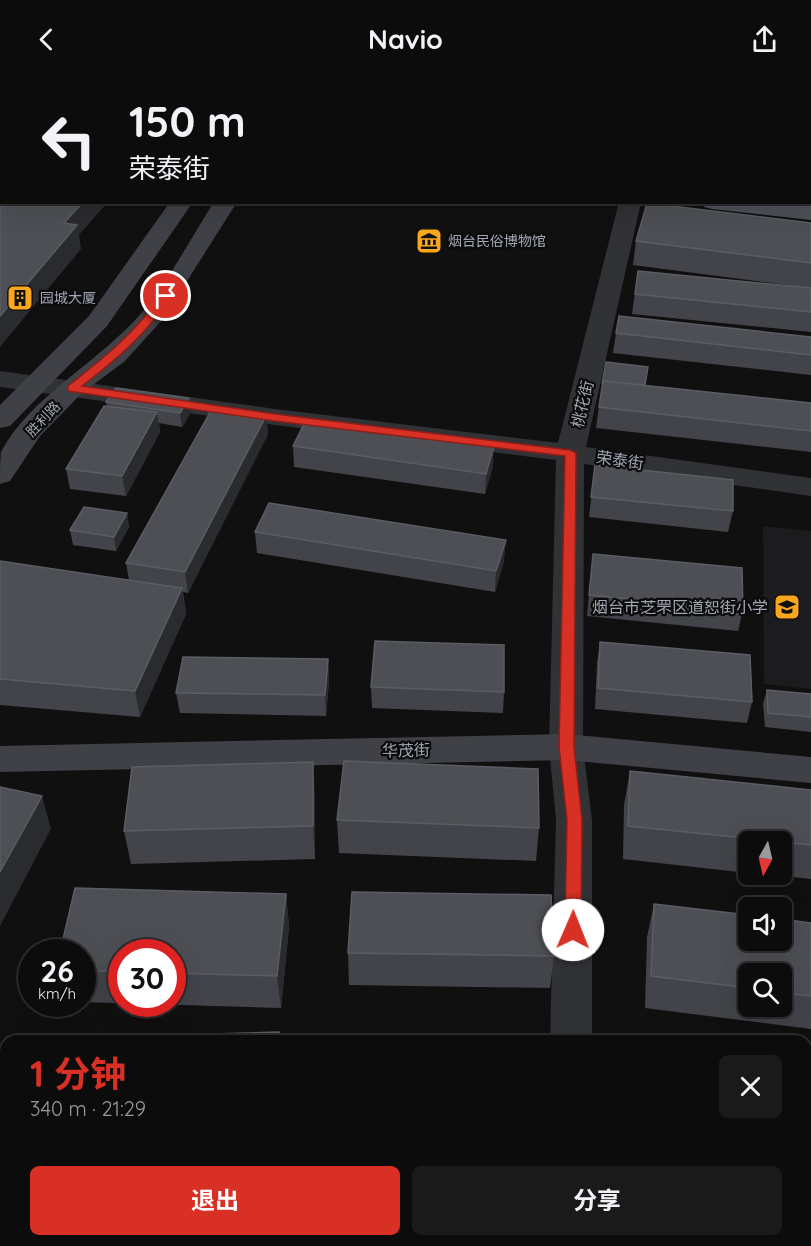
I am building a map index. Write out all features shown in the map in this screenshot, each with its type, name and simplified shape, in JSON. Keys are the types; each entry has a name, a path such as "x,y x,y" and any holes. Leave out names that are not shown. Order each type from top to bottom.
{"main road":[{"name":"胜利路","path":"0,420 98,321 181,204"},
{"name":"胜利路","path":"0,475 30,431 72,388 116,355 154,314 225,204"},
{"path":"730,204 811,213"},
{"name":"华茂街","path":"0,759 566,747 811,770"}],"street":[{"name":"桃花街","path":"571,1035 574,820 566,747 570,453 630,204"},
{"name":"荣泰街","path":"0,379 275,417 570,453 811,487"}],"shaded area":[{"name":"烟台市芝罘区道恕街小学","path":"763,526 811,531 811,689 764,684"}],"building":[{"name":"园城大厦","path":"0,204 81,204 64,223 77,225 0,316"},
{"path":"647,204 811,223 811,263 636,241"},
{"path":"638,271 811,288 811,312 635,294"},
{"path":"619,316 811,337 811,355 616,333"},
{"path":"606,362 648,367 645,385 603,381 602,384"},
{"path":"603,381 811,403 811,431 599,407"},
{"path":"116,388 189,398 180,413 106,402"},
{"path":"104,406 157,412 122,476 66,469"},
{"path":"213,407 267,414 185,572 126,563"},
{"path":"306,420 494,446 486,474 293,446"},
{"path":"595,465 733,480 733,511 591,497"},
{"path":"269,503 506,540 496,571 255,532"},
{"path":"84,507 127,513 114,537 70,530"},
{"path":"593,554 742,568 743,610 589,595"},
{"path":"0,561 182,588 135,691 0,679"},
{"path":"375,641 504,645 504,692 371,687"},
{"path":"600,642 750,655 752,702 598,688"},
{"path":"183,657 328,659 325,695 176,693"},
{"path":"767,690 811,694 811,717 768,713"},
{"path":"344,761 538,769 539,828 337,820"},
{"path":"313,762 313,826 124,831 132,767"},
{"path":"630,771 811,790 811,845 792,843 792,831 738,831 738,837 628,826"},
{"path":"0,787 42,796 0,872"},
{"path":"75,888 286,894 277,976 186,973 186,939 108,939 108,971 96,971 96,939 63,939"},
{"path":"352,892 551,895 554,956 348,953"},
{"path":"654,904 738,914 738,951 792,951 792,920 811,923 811,996 792,994 792,963 738,963 738,987 651,976"},
{"path":"279,1032 279,1035 177,1035"}],"place":[{"name":"烟台民俗博物馆","path":"429,241"},
{"name":"园城大厦","path":"20,298"},
{"name":"烟台市芝罘区道恕街小学","path":"787,607"}],"route":[{"path":"166,296 154,314 116,355 72,388 275,417 570,453 566,747 574,820 573,930"}]}
